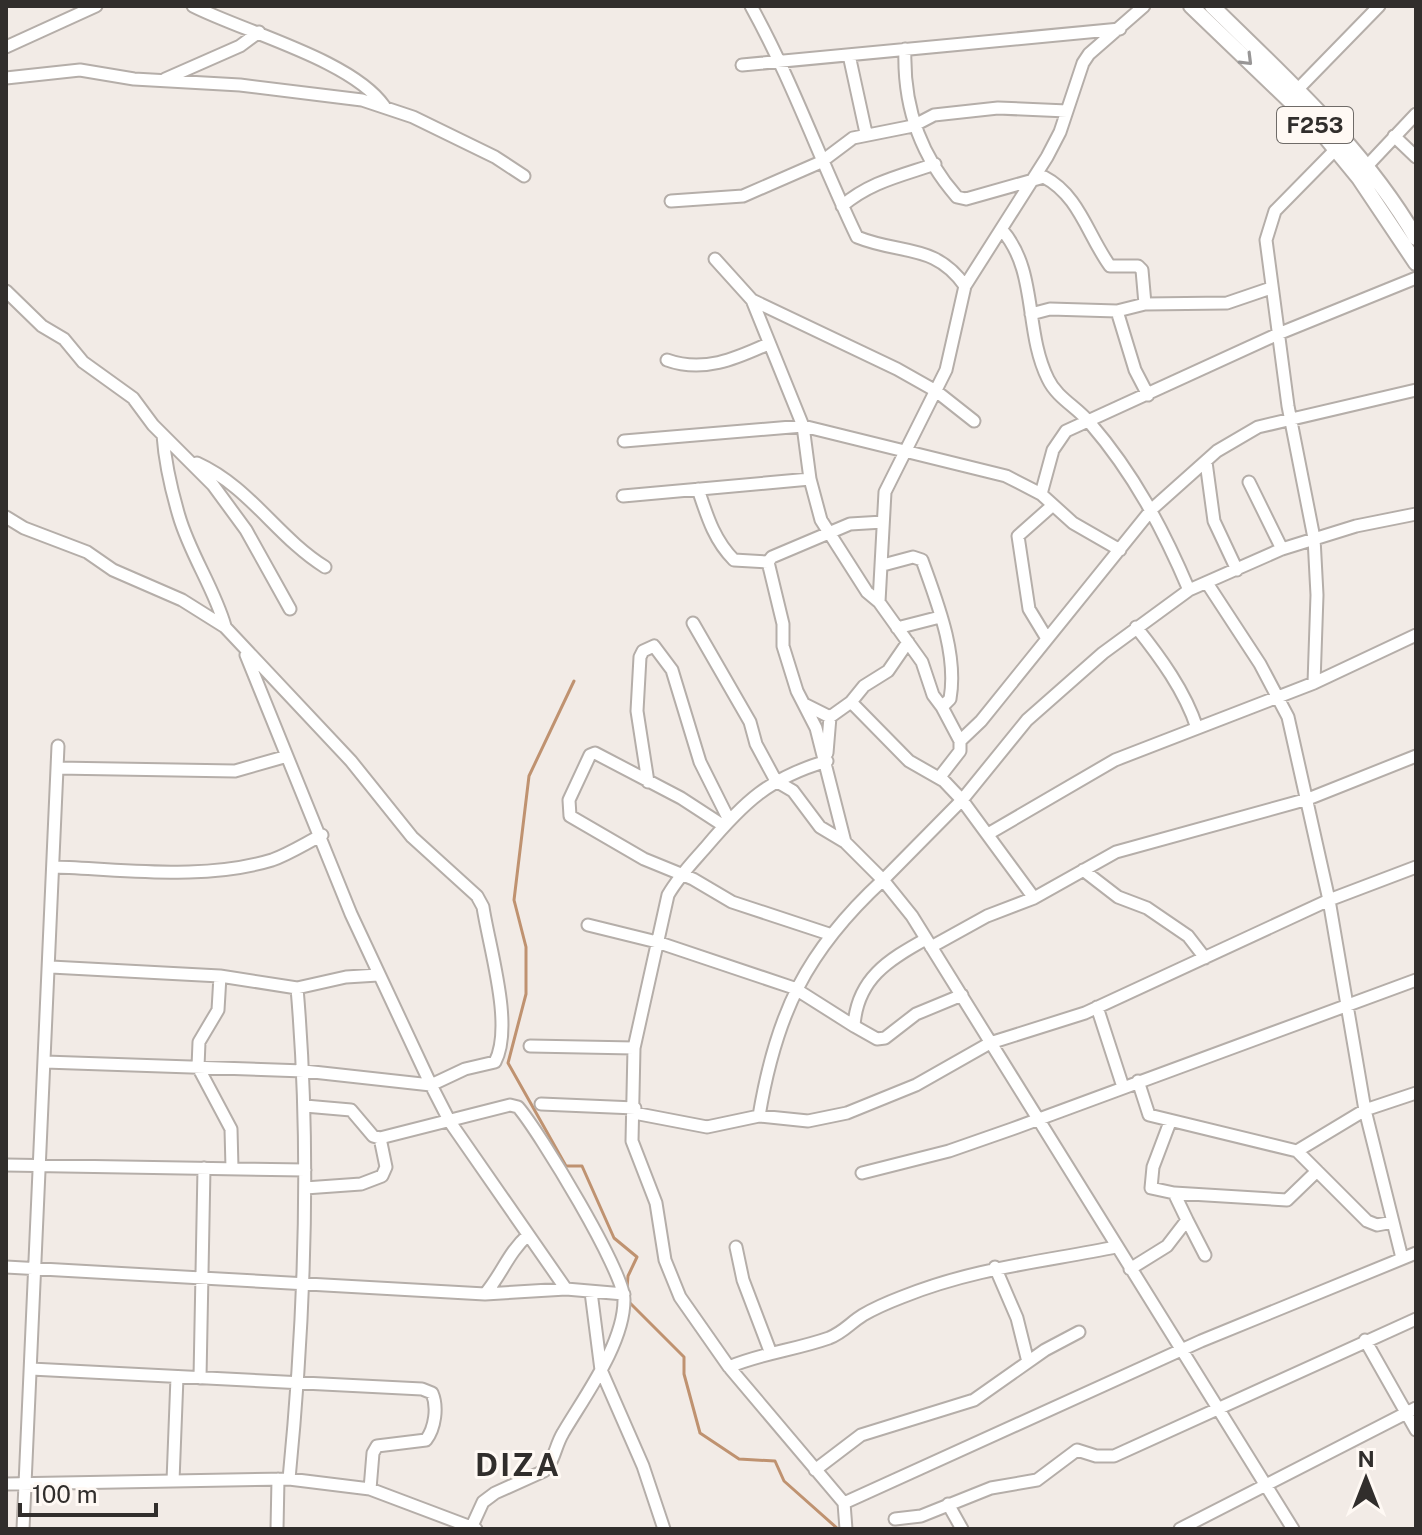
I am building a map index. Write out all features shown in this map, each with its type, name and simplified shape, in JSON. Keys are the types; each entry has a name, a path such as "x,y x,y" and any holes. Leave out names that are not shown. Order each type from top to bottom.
{"main road":[{"name":"F253","path":"1191,6 1318,128 1375,201 1416,263"},
{"name":"F253","path":"1212,6 1298,89 1367,166 1416,238"}],"street":[{"path":"6,47 96,6"},
{"path":"193,6 229,24 259,32 342,72 374,91 384,106"},
{"path":"751,6 782,62 821,162 857,237 882,247 930,253 953,268 965,286"},
{"path":"879,602 885,492 946,370 965,286 1047,157 1089,54 1144,6"},
{"path":"1298,89 1379,6"},
{"path":"742,65 1120,29"},
{"path":"161,81 240,46 259,32"},
{"path":"905,49 904,76 913,126 952,191 966,199 1044,177 1063,192 1091,230 1110,266 1138,266 1142,270 1145,304"},
{"path":"849,55 866,133"},
{"path":"6,78 80,70 362,100 384,106 495,157 524,176"},
{"path":"671,201 743,196 821,162 843,144 866,133 913,126 934,115 971,110 1067,111"},
{"path":"1367,166 1416,114"},
{"path":"1394,136 1416,157"},
{"path":"1314,683 1317,595 1314,538 1278,334 1266,240 1275,211 1335,150"},
{"path":"842,206 862,189 935,164"},
{"path":"1002,230 1020,254 1048,380 1090,422 1152,509 1189,590"},
{"path":"715,259 752,300 936,391 974,421"},
{"path":"1041,494 1058,439 1066,431 1278,334 1416,278"},
{"path":"1031,314 1063,308 1117,311 1145,304 1227,303 1271,288"},
{"path":"6,291 42,326 64,339 83,362 133,398 222,496 246,530 290,609"},
{"path":"752,300 803,426 810,479 817,508 828,532 867,592 879,602 922,662 960,741 960,751 939,778"},
{"path":"1117,311 1135,370 1148,395"},
{"path":"667,360 700,366 720,363 768,344"},
{"path":"960,741 981,721 1152,509 1238,436 1258,427 1416,390"},
{"path":"624,441 803,426 983,469 1041,494 1073,523 1120,550"},
{"path":"162,433 169,482 179,517 217,597 225,627"},
{"path":"188,460 240,487 269,521 325,567"},
{"path":"1206,462 1214,521 1237,570"},
{"path":"623,496 810,479"},
{"path":"1249,482 1282,549"},
{"path":"698,489 712,531 723,549 734,560 768,562"},
{"path":"1046,637 1026,598 1018,536 1053,505"},
{"path":"759,1116 764,1084 794,988 829,934 962,800 1027,720 1136,627 1189,590 1314,538 1416,514"},
{"path":"6,517 24,528 87,552 113,570 182,600 225,627 244,651 351,761 412,837 469,887 483,907 501,1018 500,1053 495,1062 465,1069 431,1085 304,1071 45,1062"},
{"path":"768,562 772,557 850,524 883,522"},
{"path":"883,565 919,557 940,617 951,683 950,699 942,707"},
{"path":"768,562 783,624 783,646 827,761"},
{"path":"1207,583 1288,717 1329,900 1365,1110 1402,1258"},
{"path":"897,628 940,617"},
{"path":"693,623 750,722 756,744 776,781 793,791 820,827 845,842 883,880 928,943 1293,1529"},
{"path":"1136,627 1165,665 1197,728"},
{"path":"988,834 1115,760 1314,683 1416,635"},
{"path":"830,717 851,702 864,686 888,671 908,642"},
{"path":"648,782 637,711 640,657 643,651 654,646 672,670 700,762 726,823"},
{"path":"244,651 284,757 291,764 378,975 431,1085 450,1122 566,1289"},
{"path":"851,702 909,761 939,778 962,800 1034,898"},
{"path":"806,705 830,717"},
{"path":"830,717 827,761 833,802 845,842"},
{"path":"23,1529 51,967 58,746"},
{"path":"726,823 595,753 590,755 569,800 570,816 644,859 680,873 732,902 829,934"},
{"path":"854,1026 862,989 883,965 987,916 1034,898 1116,852 1308,799 1416,756"},
{"path":"57,768 235,771 284,757"},
{"path":"827,761 776,781 746,801 680,873 668,895 634,1048 632,1141 656,1203 665,1260 680,1297 729,1367 844,1503 846,1529"},
{"path":"55,867 193,872 232,869 274,859 322,835"},
{"path":"541,1104 634,1110 707,1127 759,1116 808,1121 847,1113 916,1085 960,1057 990,1043 1097,1007 1329,900 1416,867"},
{"path":"1083,870 1118,897 1147,908 1188,936 1205,958"},
{"path":"588,925 657,942 794,988 877,1039 885,1038 916,1014 962,995"},
{"path":"51,967 220,976 297,988 346,977 378,975"},
{"path":"220,976 218,1010 199,1042 198,1067 228,1118 232,1168"},
{"path":"862,1173 949,1151 1416,980"},
{"path":"277,1529 299,1383 305,1106 297,988"},
{"path":"1097,1007 1123,1087"},
{"path":"530,1046 634,1048"},
{"path":"1138,1081 1149,1115 1297,1151 1372,1224 1393,1222"},
{"path":"1297,1151 1365,1110 1416,1093"},
{"path":"6,1484 283,1479 370,1489 474,1528 483,1502 544,1471 552,1463 561,1436 601,1370 623,1311 624,1294 583,1210 518,1107 510,1105 380,1138 373,1136 351,1110 305,1106"},
{"path":"1170,1122 1153,1167 1151,1188 1174,1193 1287,1200 1317,1171"},
{"path":"305,1188 361,1184 382,1176 386,1167 380,1138"},
{"path":"6,1165 305,1170"},
{"path":"200,1378 204,1168"},
{"path":"1174,1193 1205,1255"},
{"path":"1130,1269 1167,1246 1187,1220"},
{"path":"485,1294 498,1279 511,1251 528,1235"},
{"path":"736,1247 743,1280 770,1351"},
{"path":"729,1367 770,1351 831,1337 849,1330 863,1315 898,1298 995,1267 1116,1247"},
{"path":"844,1503 1182,1351 1416,1253"},
{"path":"6,1267 485,1294 566,1289 624,1294"},
{"path":"995,1267 1017,1318 1028,1362"},
{"path":"591,1292 601,1370 643,1466 664,1529"},
{"path":"895,1519 921,1516 991,1488 1037,1480 1077,1450 1096,1456 1114,1456 1416,1319"},
{"path":"815,1470 861,1435 974,1400 1028,1362 1079,1332"},
{"path":"1365,1340 1410,1411 1416,1430"},
{"path":"31,1369 422,1389 432,1393 436,1401 432,1432 426,1440 377,1446 373,1453 370,1489"},
{"path":"173,1481 177,1377"},
{"path":"1180,1529 1410,1411"},
{"path":"948,1504 962,1529"}],"waterway":[{"path":"574,681 529,776 514,900 526,947 526,994 508,1063 566,1166 582,1166 614,1238 637,1257 628,1276 627,1288"},
{"path":"629,1302 684,1357 684,1374 700,1433 739,1459 775,1461 784,1481 838,1529"}],"district":[{"name":"DIZA","path":"518,1464"}]}
